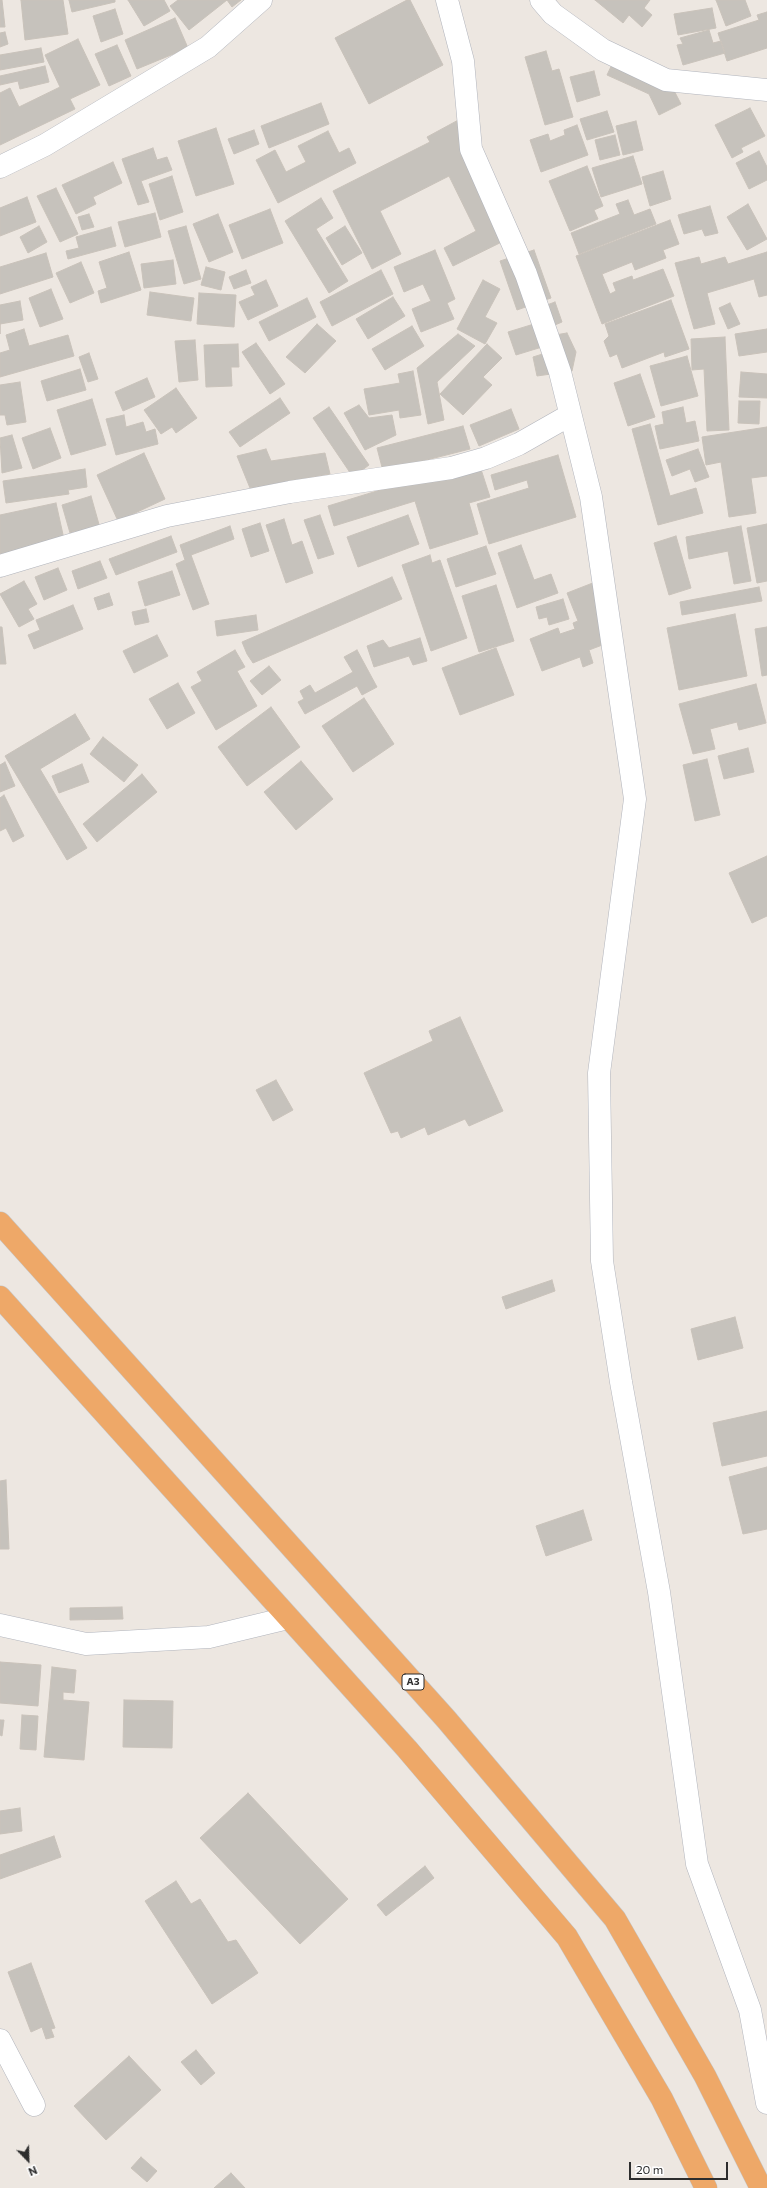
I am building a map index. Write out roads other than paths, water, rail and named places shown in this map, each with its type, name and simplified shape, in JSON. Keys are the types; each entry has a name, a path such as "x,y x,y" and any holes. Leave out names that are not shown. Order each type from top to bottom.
{"highway":[{"name":"A3","path":"0,1223 446,1719 615,1919 705,2076 761,2188"},
{"path":"0,1297 288,1618 408,1749 567,1937 662,2099 706,2188"}],"street":[{"path":"0,167 45,145 208,47 261,0"},
{"path":"447,0 463,61 471,149 526,274 560,372 591,497 635,799 599,1073 602,1260 621,1382 660,1592 697,1864 750,2010 767,2103"},
{"path":"541,0 553,14 603,50 666,80 767,90"},
{"path":"0,566 167,516 306,490 451,468 486,458 519,444 570,415"},
{"path":"0,1625 86,1644 209,1637 288,1618"},
{"path":"0,2040 34,2105"}]}
